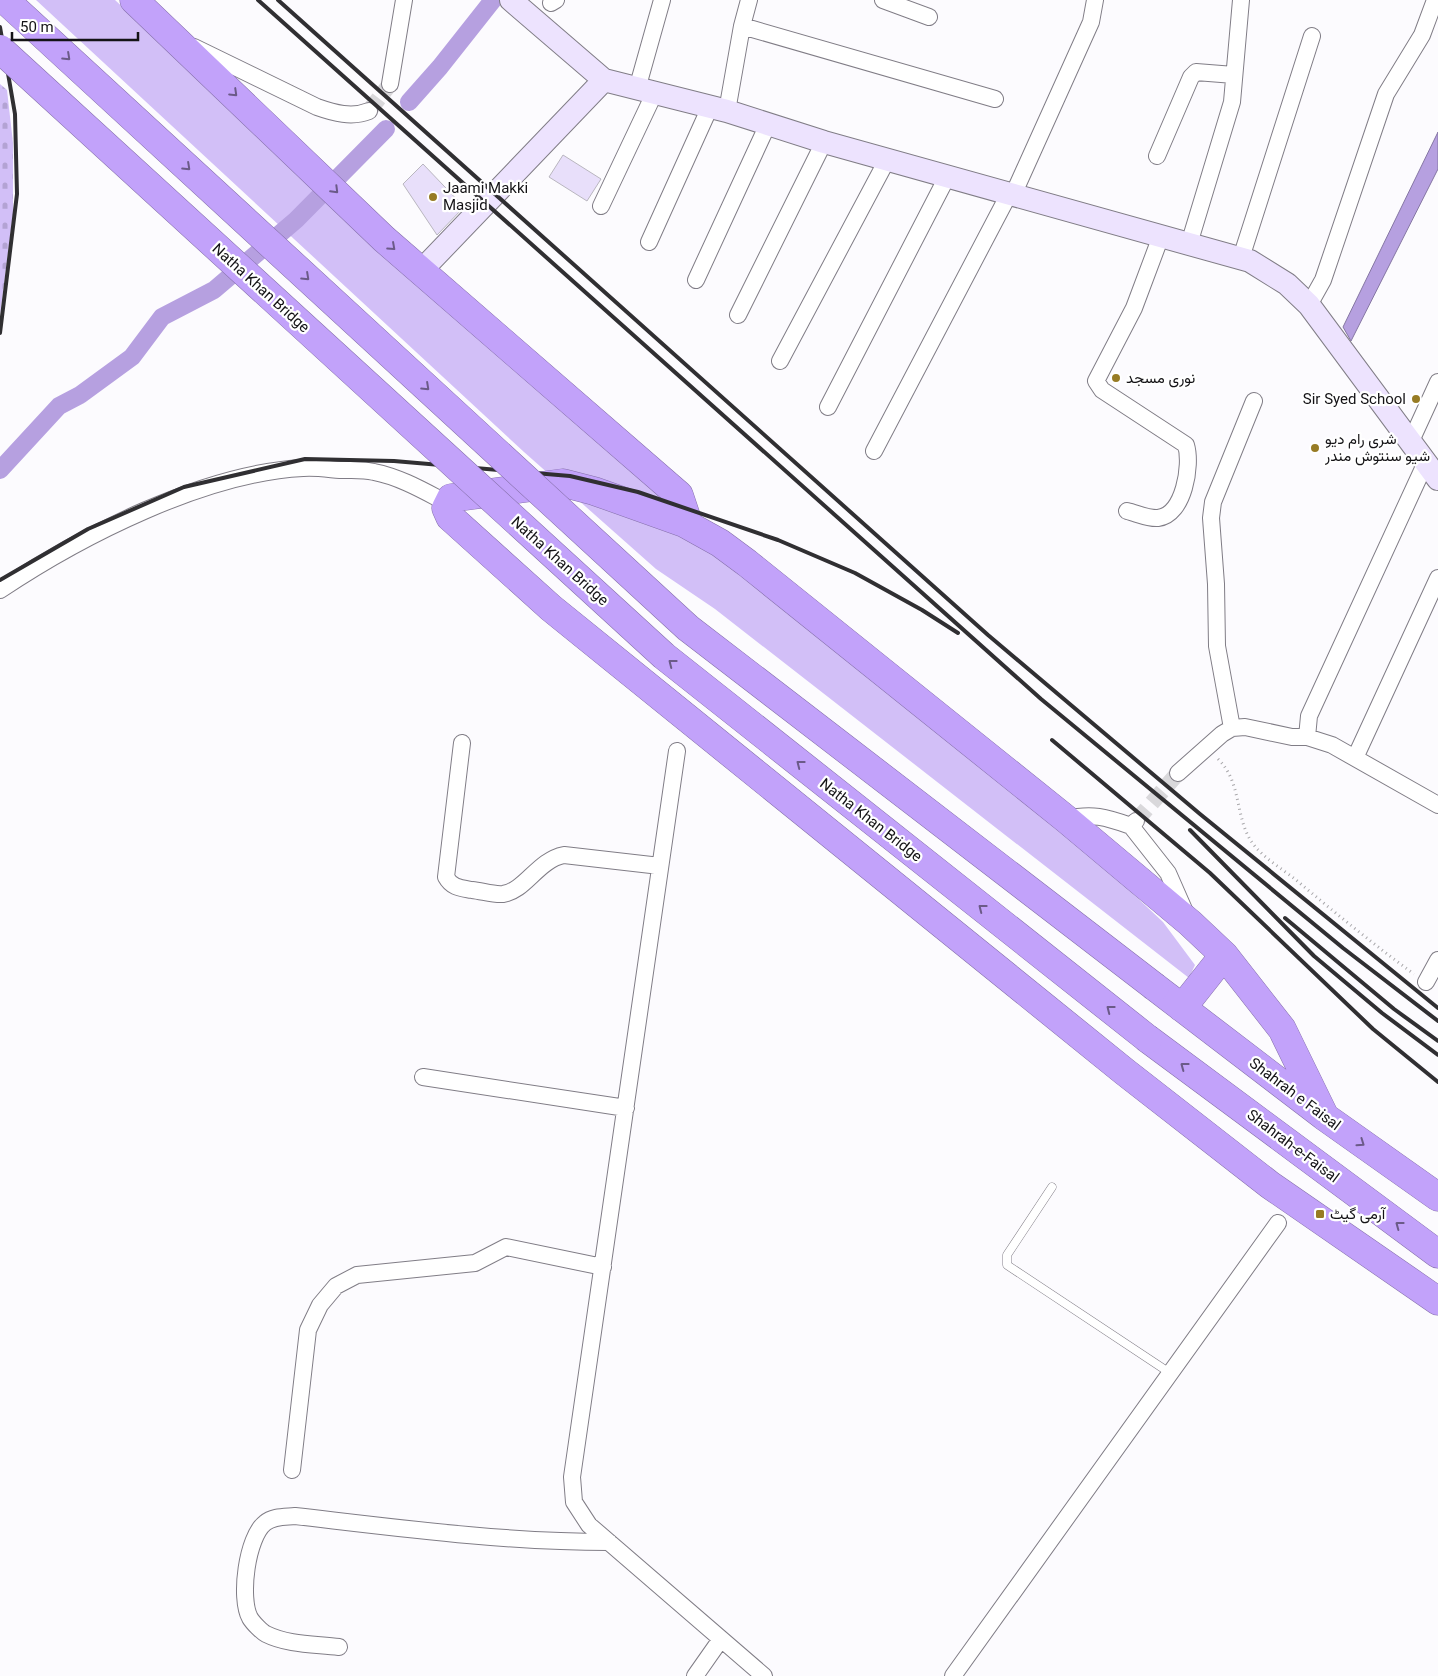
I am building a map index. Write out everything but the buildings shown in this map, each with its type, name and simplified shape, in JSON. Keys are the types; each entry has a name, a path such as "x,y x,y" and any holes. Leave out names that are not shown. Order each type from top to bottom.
{"highway":[{"name":"Shahrah e Faisal","path":"6,0 688,628 1325,1117 1438,1198"},
{"path":"134,0 420,272 679,495 686,516 684,523"},
{"name":"Natha Khan Bridge","path":"0,49 664,656 1148,1039"},
{"path":"1325,1117 1282,1029 1224,955 1190,923 1066,819 720,543 684,523 594,491 563,484 451,498 447,503 446,508 450,517 550,608 1189,1122 1270,1185 1438,1301"},
{"path":"1182,1008 1224,955"},
{"name":"Shahrah-e-Faisal","path":"1148,1039 1438,1254"},
{"path":"1189,1122 1212,1086"}],"street":[{"path":"390,84 404,0"},
{"path":"511,0 604,80 718,109 887,160 1241,258 1250,261 1286,284 1309,305 1432,471 1308,716 1307,737"},
{"path":"601,206 646,90 662,0"},
{"path":"649,242 718,109 749,0"},
{"path":"883,0 929,17"},
{"path":"874,451 1011,194 1091,22 1095,0"},
{"path":"1189,244 1232,102 1241,0"},
{"path":"1309,305 1323,280 1386,94 1422,35 1435,0"},
{"path":"742,26 995,99"},
{"path":"1241,258 1312,36"},
{"path":"176,38 317,108 334,113 358,115 369,111"},
{"path":"1157,156 1191,77 1196,72 1234,75"},
{"path":"420,272 604,80"},
{"path":"696,280 768,124"},
{"path":"738,315 824,142"},
{"path":"780,361 887,160"},
{"path":"828,407 947,177"},
{"path":"1127,511 1157,518 1169,514 1179,501 1188,460 1186,445 1102,390 1096,381 1134,308 1161,236"},
{"path":"1411,441 1438,382"},
{"path":"1232,728 1217,646 1216,584 1211,518 1213,502 1254,401"},
{"path":"0,590 91,535 183,496 260,473 304,468 374,472 410,484 447,503"},
{"path":"1355,758 1438,578"},
{"path":"1178,773 1222,734 1232,728 1245,727 1292,737 1307,737 1332,745 1438,805"},
{"path":"462,743 446,878 449,883 456,887 502,894 512,891 553,857 564,855 660,866"},
{"path":"677,750 572,1476 574,1502 589,1525 764,1676"},
{"path":"1066,819 1085,814 1133,824 1168,873 1190,923"},
{"path":"1426,982 1438,960"},
{"path":"423,1076 626,1108"},
{"path":"953,1676 1278,1223"},
{"path":"292,1470 308,1330 320,1305 336,1286 357,1275 475,1263 506,1247 603,1267"},
{"path":"339,1646 289,1642 265,1634 250,1618 245,1588 250,1548 258,1531 266,1522 278,1517 295,1516 448,1534 534,1541 609,1542"},
{"path":"695,1676 721,1639"}],"lane":[{"path":"1052,1187 1006,1255 1007,1265 1170,1374"}],"path":[{"path":"1207,748 1224,764 1236,787 1243,822 1254,845 1360,934 1426,982"}],"green space":[{"path":"36,0 115,0 334,205 1096,859 1163,922 1195,965 1189,978 715,609 656,569 524,452"},
{"path":"0,84 7,90 13,143 13,214 0,315"}],"shaded area":[{"path":"1438,132 1438,169 1351,341 1343,327"}],"waterway":[{"path":"409,102 440,67 493,0"},
{"path":"0,470 59,406 80,395 132,357 162,317 214,290 296,220 386,129"}],"tunnel":[{"path":"369,111 390,84"},
{"path":"1136,821 1178,773"}],"railway":[{"path":"258,0 1041,699 1343,948 1438,1021"},
{"path":"278,0 988,635 1200,814 1438,1008"},
{"path":"0,27 15,114 17,194 0,333"},
{"path":"0,580 88,529 184,487 305,459 394,461 570,476 638,492 778,540 855,573 922,610 958,633"},
{"path":"1052,740 1210,873 1373,1029 1438,1082"},
{"path":"1190,830 1314,956 1382,1013 1438,1055"},
{"path":"1285,918 1394,1009 1438,1041"}],"place":[{"name":"Jaami Makki Masjid","path":"433,197"},
{"name":"نوری مسجد","path":"1116,378"},
{"name":"Sir Syed School","path":"1416,399"},
{"name":"شری رام دیو شیو سنتوش مندر","path":"1315,448"},
{"name":"آرمی گیٹ","path":"1320,1214"}]}
